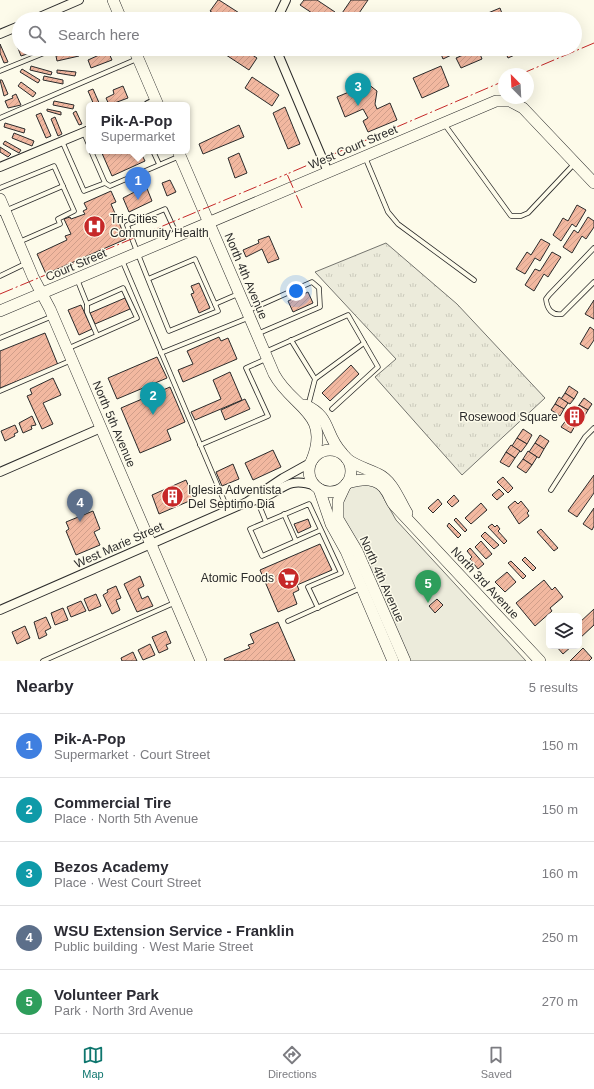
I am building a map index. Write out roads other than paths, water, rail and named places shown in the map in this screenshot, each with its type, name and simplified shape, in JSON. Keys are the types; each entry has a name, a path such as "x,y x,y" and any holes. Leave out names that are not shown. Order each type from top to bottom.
{"street":[{"path":"51,12 79,0"},
{"path":"113,0 118,12"},
{"path":"280,12 286,0"},
{"path":"0,34 12,29"},
{"path":"137,56 153,102"},
{"path":"277,56 328,172"},
{"name":"West Court Street","path":"208,222 488,104 510,101 528,112 576,163"},
{"path":"0,168 86,131"},
{"name":"North 4th Avenue","path":"179,154 239,294 280,383 304,405 323,418 331,440 345,457"},
{"path":"576,163 594,183"},
{"name":"North 5th Avenue","path":"0,199 3,212 53,316 201,661"},
{"name":"Court Street","path":"42,293 208,222"},
{"path":"0,310 42,293"},
{"name":"North 4th Avenue","path":"304,405 316,430 317,442 311,461"},
{"path":"0,472 101,428"},
{"path":"328,450 334,450 345,457 351,470 350,477 346,484 335,492 324,492 317,488 309,476 311,461 317,454 328,450"},
{"name":"North 3rd Avenue","path":"345,457 361,468 377,473 387,480 412,523"},
{"name":"West Marie Street","path":"0,610 247,502 311,461"},
{"name":"North 3rd Avenue","path":"346,484 364,478 379,483 385,489 395,506 540,661"},
{"name":"West Marie Street","path":"247,502 275,493 292,482 305,483 317,488"},
{"name":"North 4th Avenue","path":"346,484 338,501 338,519 353,544 366,586 393,661"},
{"name":"North 4th Avenue","path":"317,488 331,524 366,586 405,661"}],"lane":[{"path":"0,71 37,56"},
{"path":"0,118 132,56"},
{"path":"443,123 511,216 521,216 528,212 576,163"},
{"path":"62,141 84,191 105,183"},
{"path":"92,154 105,183 110,186 160,164 177,154"},
{"path":"155,154 160,164"},
{"path":"364,156 388,212 398,224 474,280"},
{"path":"0,188 54,166 74,211 58,219 60,224 18,242"},
{"path":"3,212 63,186"},
{"path":"148,279 195,259 218,311 169,332 137,253 127,225 165,209 177,236"},
{"path":"594,248 546,299 549,310 553,314 562,314 594,282"},
{"path":"122,260 228,510"},
{"path":"0,276 27,263"},
{"path":"77,279 87,304 87,312 97,335"},
{"path":"161,353 248,314 312,282 319,288 320,307 257,334"},
{"path":"67,348 137,318 124,288 87,304"},
{"path":"215,304 239,294"},
{"path":"200,445 268,416 246,368 291,340 348,315 378,367 332,409"},
{"path":"0,338 53,316"},
{"path":"291,340 315,379"},
{"path":"304,405 315,379 364,343"},
{"path":"0,391 72,360"},
{"path":"551,490 585,437 594,428"},
{"path":"257,500 266,522"},
{"path":"318,608 308,587 341,573 309,504 250,529 262,556 321,530"},
{"path":"284,514 296,541"},
{"path":"288,621 366,586"},
{"path":"43,661 176,602"}],"place":[{"name":"Bezos Academy","path":"358,106"},
{"name":"Pik-A-Pop","path":"138,200"},
{"name":"Tri-Cities Community Health","path":"94,226"},
{"name":"Commercial Tire","path":"153,415"},
{"name":"Rosewood Square","path":"574,417"},
{"name":"Iglesia Adventista Del Septimo Dia","path":"173,497"},
{"name":"WSU Extension Service - Franklin","path":"80,522"},
{"name":"Atomic Foods","path":"289,578"},
{"name":"Volunteer Park","path":"428,603"}]}
